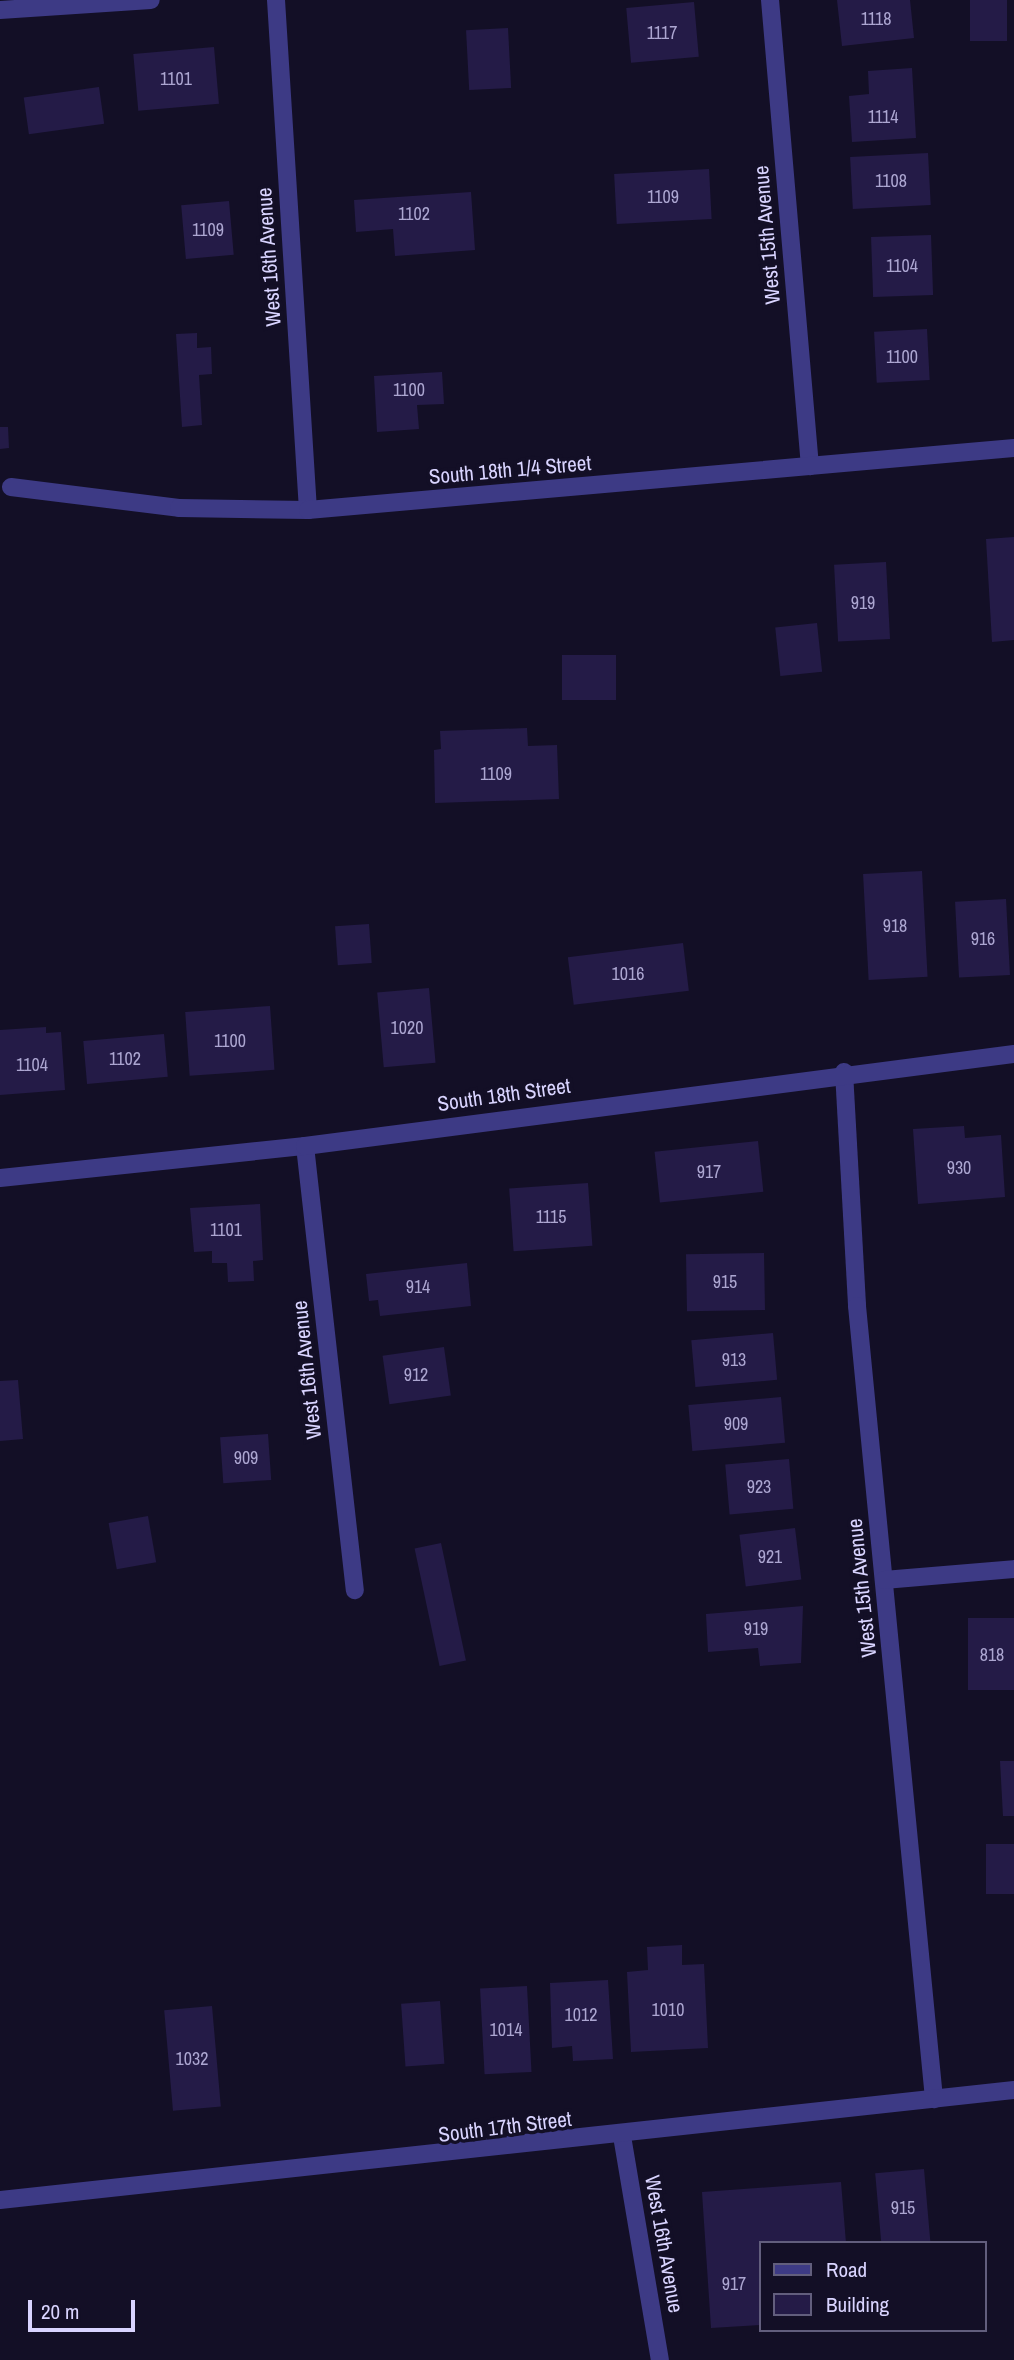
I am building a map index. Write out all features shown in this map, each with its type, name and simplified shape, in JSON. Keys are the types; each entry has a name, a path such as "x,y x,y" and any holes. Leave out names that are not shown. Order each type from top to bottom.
{"street":[{"path":"0,10 150,0"},
{"name":"West 16th Avenue","path":"276,0 308,510"},
{"name":"West 15th Avenue","path":"770,0 810,466"},
{"name":"South 18th 1/4 Street","path":"11,487 179,508 308,510 1014,448"},
{"name":"South 18th Street","path":"0,1178 305,1146 844,1072 1014,1054"},
{"name":"West 15th Avenue","path":"844,1072 884,1580 934,2099"},
{"name":"West 16th Avenue","path":"305,1146 355,1590"},
{"path":"884,1580 1014,1569"},
{"name":"South 17th Street","path":"0,2200 622,2136 1014,2090"},
{"name":"West 16th Avenue","path":"622,2136 660,2360"}],"building":[{"path":"837,0 910,0 914,38 842,46"},
{"path":"970,0 1007,0 1007,41 970,41"},
{"path":"694,2 699,57 631,63 626,8"},
{"path":"508,28 511,88 469,90 466,30"},
{"path":"214,47 219,104 138,111 133,54"},
{"path":"912,68 916,138 852,142 849,96 869,94 868,71"},
{"path":"99,87 104,124 29,134 24,98"},
{"path":"928,153 931,205 853,209 850,157"},
{"path":"709,169 712,219 617,224 614,174"},
{"path":"471,192 475,250 395,256 393,229 356,232 354,200"},
{"path":"229,201 234,255 186,259 181,205"},
{"path":"931,235 933,295 873,297 871,237"},
{"path":"927,329 930,380 877,383 874,332"},
{"path":"197,333 197,348 211,347 212,374 199,375 202,425 182,427 176,334"},
{"path":"442,372 444,404 417,405 419,429 377,432 374,376"},
{"path":"0,427 8,427 9,448 0,449"},
{"path":"1014,537 1014,640 992,642 986,539"},
{"path":"886,562 890,639 838,642 834,565"},
{"path":"817,623 822,672 780,676 775,627"},
{"path":"562,655 616,655 616,700 562,700"},
{"path":"527,728 528,746 557,745 559,799 435,803 434,750 441,749 440,731"},
{"path":"922,871 928,977 869,980 863,874"},
{"path":"1006,899 1010,975 959,978 955,902"},
{"path":"369,924 372,963 338,965 335,926"},
{"path":"683,943 689,991 574,1005 568,957"},
{"path":"429,988 436,1063 384,1067 377,993"},
{"path":"270,1006 274,1070 190,1076 185,1012"},
{"path":"46,1027 46,1033 61,1032 65,1090 0,1095 0,1030"},
{"path":"164,1034 168,1077 87,1084 83,1041"},
{"path":"964,1126 965,1138 1001,1135 1005,1197 918,1204 913,1129"},
{"path":"758,1141 763,1192 660,1203 655,1152"},
{"path":"588,1183 592,1246 514,1251 509,1189"},
{"path":"260,1204 263,1260 253,1261 254,1281 228,1282 227,1263 212,1263 212,1251 194,1252 190,1208"},
{"path":"764,1253 765,1310 687,1311 686,1254"},
{"path":"467,1263 471,1306 380,1316 378,1300 369,1301 366,1274"},
{"path":"773,1333 777,1380 695,1387 691,1340"},
{"path":"444,1347 451,1396 389,1404 383,1356"},
{"path":"18,1380 23,1439 0,1441 0,1381"},
{"path":"781,1397 785,1443 692,1451 688,1405"},
{"path":"268,1434 271,1480 223,1483 220,1437"},
{"path":"789,1459 793,1509 730,1514 725,1465"},
{"path":"148,1516 156,1562 117,1569 109,1523"},
{"path":"795,1528 801,1580 746,1586 739,1535"},
{"path":"441,1543 466,1660 440,1666 415,1549"},
{"path":"803,1606 801,1663 760,1666 758,1648 708,1652 706,1614"},
{"path":"968,1618 1014,1618 1014,1690 968,1690"},
{"path":"1000,1761 1014,1761 1014,1816 1003,1816"},
{"path":"986,1844 1014,1844 1014,1894 986,1894"},
{"path":"682,1945 682,1965 704,1964 708,2048 631,2052 627,1972 648,1970 647,1947"},
{"path":"608,1980 613,2059 573,2061 572,2046 552,2048 550,1983"},
{"path":"527,1986 532,2072 485,2074 480,1988"},
{"path":"440,2001 444,2064 405,2067 401,2004"},
{"path":"212,2006 221,2107 173,2111 164,2010"},
{"path":"924,2169 930,2241 881,2241 875,2173"},
{"path":"841,2182 846,2241 758,2241 758,2325 711,2328 702,2192"}]}
